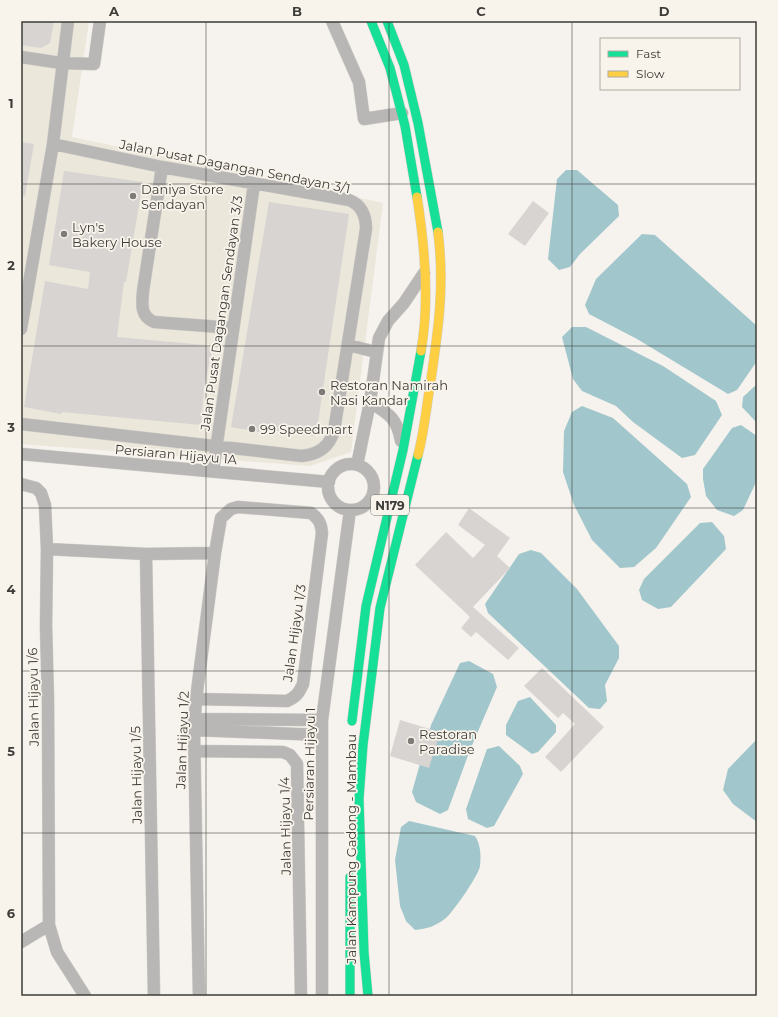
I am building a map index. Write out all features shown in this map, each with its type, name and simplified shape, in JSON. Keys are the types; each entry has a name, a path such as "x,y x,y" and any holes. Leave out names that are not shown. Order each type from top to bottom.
{"main road":[{"name":"Jalan Kampung Gadong - Mambau","path":"352,727 366,606 403,450 424,334 425,272 423,233 402,113 390,68 371,21"},
{"name":"Jalan Kampung Gadong - Mambau","path":"368,996 364,952 359,799 362,745 380,608 420,447 438,334 442,289 442,264 437,223 418,123 404,65 387,21"},
{"name":"Jalan Kampung Gadong - Mambau","path":"350,869 350,996"}],"street":[{"path":"21,329 53,144 61,63 68,21"},
{"path":"21,57 61,63 94,64 100,21"},
{"path":"332,21 359,82 364,119 402,113"},
{"name":"Jalan Pusat Dagangan Sendayan 3/1","path":"21,424 302,456 320,452 331,440 334,431 366,229 366,221 360,208 356,203 349,200 162,168 53,144"},
{"path":"162,168 142,291 142,309 144,315 154,322 233,328"},
{"name":"Jalan Pusat Dagangan Sendayan 3/3","path":"213,471 254,184"},
{"path":"357,465 370,402 379,338 388,321 404,303 425,272"},
{"path":"348,345 376,352"},
{"path":"370,402 393,418 397,423 403,450"},
{"name":"Persiaran Hijayu 1A","path":"21,454 329,482"},
{"path":"350,464 357,465 369,473 374,487 373,494 365,506 350,510 335,504 328,490 329,482 336,470 350,464"},
{"name":"Jalan Hijayu 1/6","path":"21,484 36,488 44,499 47,549 46,626 48,701 49,925 57,952 85,996"},
{"name":"Jalan Hijayu 1/2","path":"198,996 194,725 215,553 221,518 225,513 238,507 272,509"},
{"name":"Jalan Hijayu 1/3","path":"196,699 287,701 294,698 300,692 303,684 322,533 321,524 311,513 272,509"},
{"name":"Persiaran Hijayu 1","path":"322,996 321,735 350,510"},
{"path":"47,549 146,554 215,553"},
{"name":"Jalan Hijayu 1/5","path":"146,554 154,996"},
{"path":"194,725 322,720"},
{"path":"194,725 321,735"},
{"name":"Jalan Hijayu 1/4","path":"194,751 283,752 290,755 297,764 301,996"},
{"path":"21,942 49,925"}],"shaded area":[{"path":"21,21 89,21 72,137 383,203 351,452 310,466 21,444"}],"water":[{"path":"566,170 577,170 618,205 619,216 580,254 570,267 559,270 548,259 557,179"},
{"path":"642,234 655,235 757,326 757,361 737,390 728,394 637,339 589,314 585,305 596,279"},
{"path":"572,327 586,327 663,366 716,401 722,415 695,455 682,458 633,422 616,406 582,391 573,379 562,337"},
{"path":"757,384 757,423 742,407 743,397"},
{"path":"582,406 613,418 687,484 691,497 656,548 634,567 620,568 592,540 574,505 563,472 564,431 572,412"},
{"path":"741,425 757,436 757,480 743,510 734,516 717,510 706,496 703,469 732,428"},
{"path":"712,522 724,536 726,549 671,607 658,609 642,600 639,590 644,579 700,523"},
{"path":"531,550 541,553 577,589 619,646 619,658 605,685 607,701 600,709 589,708 488,613 485,604 519,554"},
{"path":"469,661 493,674 497,687 470,750 448,810 440,814 416,802 412,792 431,725 460,663"},
{"path":"530,697 556,725 556,732 538,752 532,754 506,735 506,725 518,701"},
{"path":"757,739 757,822 733,804 723,790 728,769"},
{"path":"499,746 520,766 523,774 494,826 487,828 468,819 466,809 487,749"},
{"path":"409,821 475,836 480,854 479,871 460,901 446,918 435,925 415,930 406,921 400,906 395,860 401,827"}],"building":[{"path":"21,21 54,21 50,43 41,48 21,45"},
{"path":"21,142 34,144 25,196 21,195"},
{"path":"64,171 143,182 126,282 124,282 117,337 205,345 212,350 204,388 201,425 62,412 61,414 24,407 45,281 88,289 90,272 49,265"},
{"path":"533,201 549,213 525,246 508,234"},
{"path":"269,202 349,214 316,436 270,430 269,434 231,427"},
{"path":"469,508 510,538 497,556 510,568 473,607 519,648 508,660 476,632 471,637 461,628 470,617 415,565 446,532 473,558 485,545 458,525"},
{"path":"542,668 604,727 561,772 545,757 575,724 563,713 558,718 524,686"},
{"path":"400,720 440,732 429,768 390,756"}],"traffic: fast":[{"path":"371,21 390,68 405,126 417,197"},
{"path":"387,21 404,65 418,123 438,232"},
{"path":"352,721 366,606 403,450 421,351"},
{"path":"368,996 364,952 359,799 363,745 380,608 418,455"},
{"path":"350,877 350,996"}],"traffic: slow":[{"path":"417,197 424,255 426,293 424,332 421,351"},
{"path":"418,455 436,347 440,309 441,272 438,232"}],"place":[{"name":"Daniya Store Sendayan","path":"133,196"},
{"name":"Lyn's Bakery House","path":"64,234"},
{"name":"Restoran Namirah Nasi Kandar","path":"322,392"},
{"name":"99 Speedmart","path":"252,429"},
{"name":"Restoran Paradise","path":"411,741"}]}
